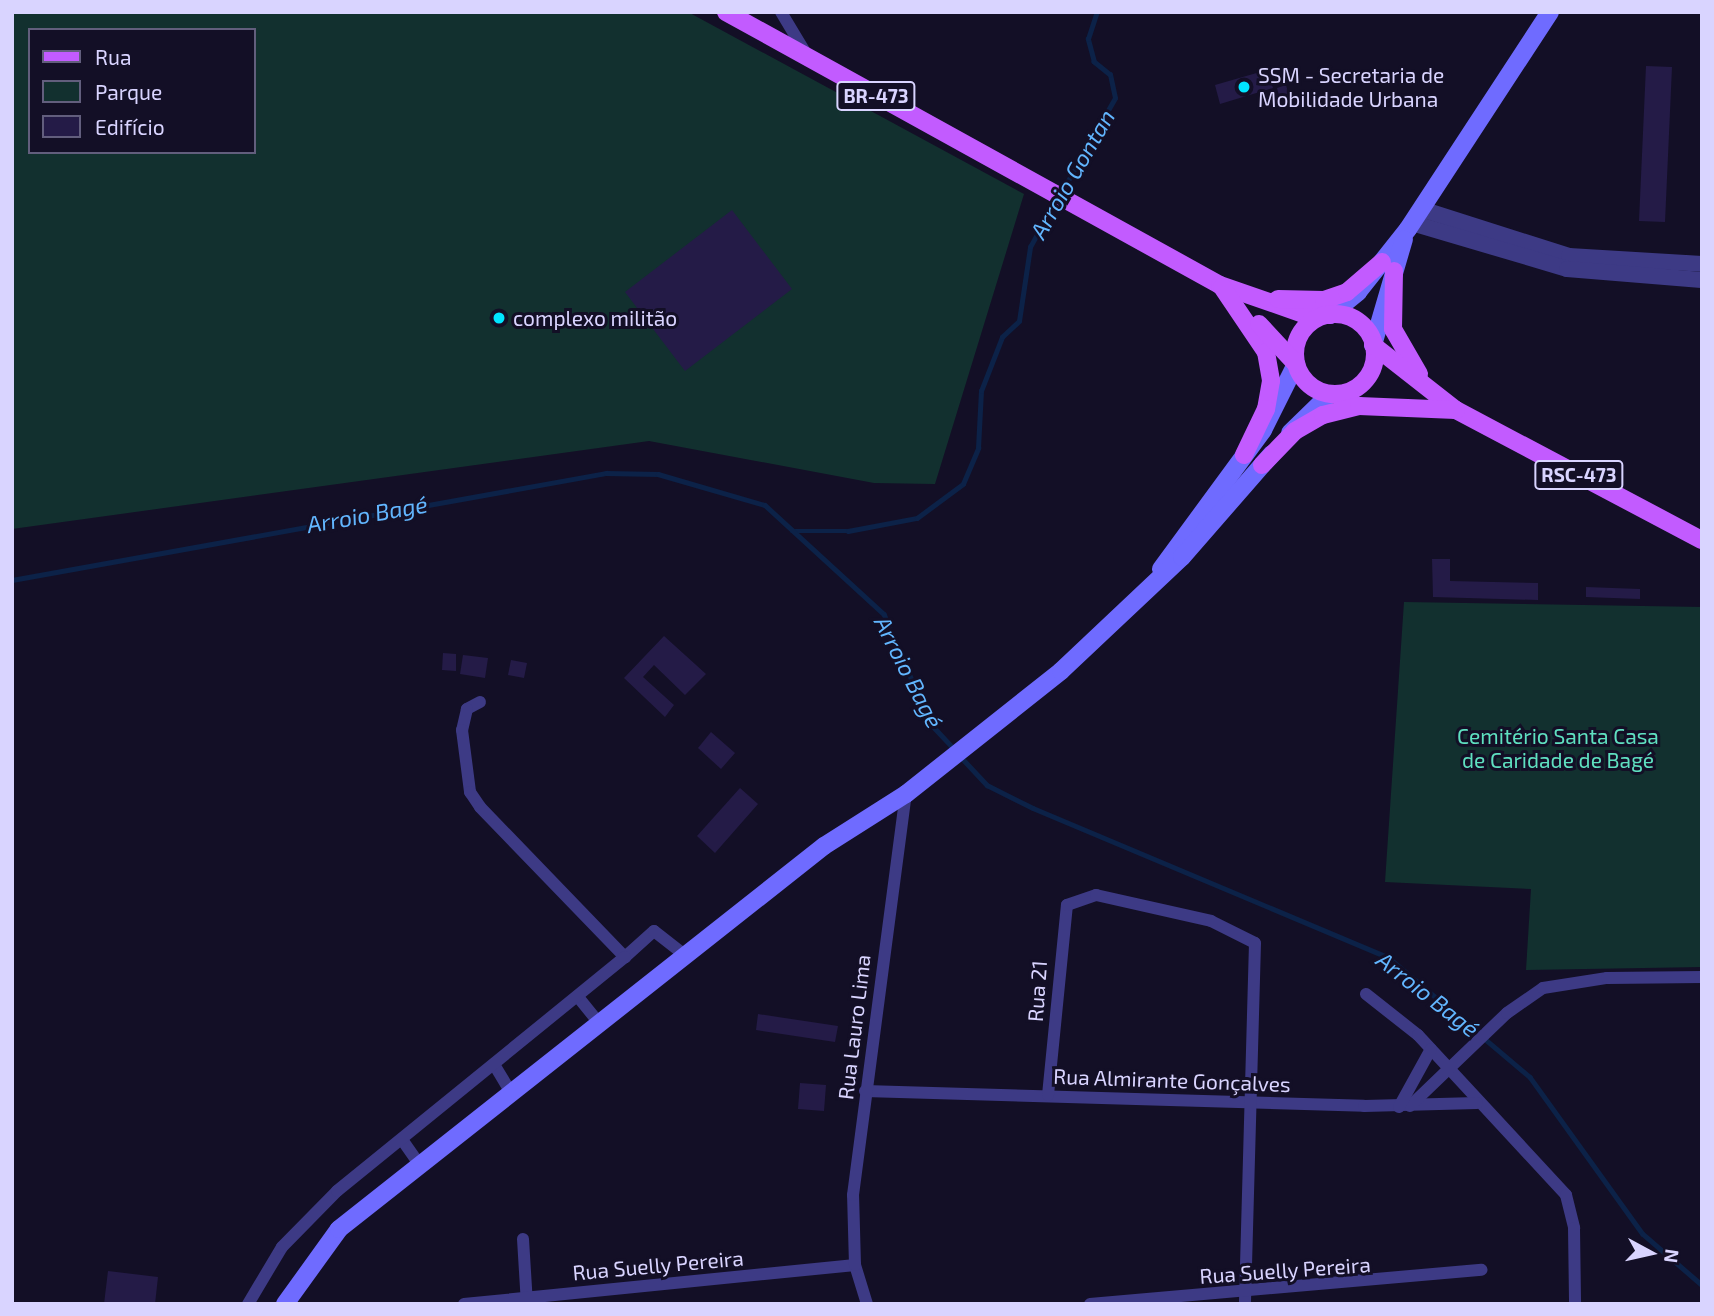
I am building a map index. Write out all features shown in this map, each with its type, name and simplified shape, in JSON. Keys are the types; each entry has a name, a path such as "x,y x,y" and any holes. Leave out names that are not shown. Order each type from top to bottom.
{"main road":[{"path":"285,1304 339,1229 824,846 913,789 1061,671 1158,575 1182,557 1262,465 1335,394 1364,381 1388,267 1413,220 1551,13"},
{"name":"BR-473","path":"732,14 810,61 1029,177 1220,285"},
{"path":"1220,285 1286,301 1324,300 1347,292 1388,267"},
{"path":"1158,575 1244,455 1296,364 1305,328 1330,315 1388,267"},
{"path":"1388,267 1393,329 1409,362 1456,410"},
{"path":"1220,285 1301,313 1330,315 1357,321 1373,345"},
{"path":"1220,285 1296,364 1305,381 1335,394"},
{"path":"1220,285 1266,352 1271,381 1266,410 1244,455"},
{"name":"RSC-473","path":"1373,345 1456,410 1702,540"},
{"name":"RSC-473","path":"1335,394 1456,410"},
{"path":"1262,465 1323,415 1359,405 1456,410"}],"street":[{"path":"781,12 810,61"},
{"path":"1413,220 1569,256 1702,280"},
{"path":"1650,272 1702,264"},
{"path":"480,702 467,709 462,730 470,792 625,957"},
{"name":"Rua Lauro Lima","path":"867,1304 855,1265 853,1195 865,1091 913,789"},
{"name":"Rua 21","path":"1048,1095 1061,922 1078,896 1212,921 1255,943 1249,1103"},
{"path":"248,1304 282,1247 337,1191 495,1066 654,931 685,956"},
{"path":"1404,1106 1449,1070 1507,1013 1560,981 1702,978"},
{"path":"1366,994 1432,1049 1477,1103 1566,1195 1574,1228 1575,1304"},
{"path":"578,997 600,1024"},
{"path":"1404,1106 1432,1049"},
{"path":"495,1066 511,1093"},
{"name":"Rua Almirante Gonçalves","path":"865,1091 1249,1103 1404,1106 1477,1103"},
{"path":"1245,1298 1249,1103"},
{"path":"403,1141 420,1165"},
{"path":"523,1239 526,1300"},
{"name":"Rua Suelly Pereira","path":"464,1304 526,1300 855,1265"},
{"name":"Rua Suelly Pereira","path":"1090,1304 1245,1298 1482,1270"}],"green space":[{"name":"complexo militão","path":"12,12 688,12 1024,194 935,484 874,483 649,441 12,529"},
{"name":"Cemitério Santa Casa de Caridade de Bagé","path":"1404,602 1702,607 1702,967 1526,970 1531,889 1385,882"}],"building":[{"path":"1646,66 1672,67 1665,222 1639,221"},
{"name":"SSM - Secretaria de Mobilidade Urbana","path":"1267,70 1273,88 1220,104 1215,85"},
{"path":"1286,85 1292,108 1283,110 1277,88"},
{"path":"732,210 792,289 685,371 625,292"},
{"path":"1432,559 1450,559 1450,581 1538,583 1538,600 1433,597"},
{"path":"1586,587 1640,589 1640,599 1586,597"},
{"path":"664,636 706,674 685,695 654,665 643,677 674,705 665,717 624,678"},
{"path":"443,653 456,654 456,671 442,670"},
{"path":"463,655 488,658 485,678 460,674"},
{"path":"511,660 527,663 524,678 508,675"},
{"path":"711,732 735,753 721,769 698,748"},
{"path":"740,788 758,804 715,853 697,836"},
{"path":"758,1014 838,1026 835,1042 756,1030"},
{"path":"800,1083 826,1085 824,1111 798,1109"},
{"path":"108,1271 158,1277 155,1304 104,1304"}],"waterway":[{"name":"Arroio Gontan","path":"1061,193 1115,98 1110,75 1094,62 1088,39 1097,12"},
{"name":"Arroio Gontan","path":"792,531 848,531 917,518 963,484 978,448 981,391 1002,337 1019,321 1030,247 1056,200"},
{"name":"Arroio Bagé","path":"12,580 606,473 658,474 765,505 884,614 930,723 954,749"},
{"name":"Arroio Bagé","path":"960,756 987,785 1033,808 1388,957 1530,1077 1643,1234 1702,1285"}],"place":[{"name":"SSM - Secretaria de Mobilidade Urbana","path":"1244,87"},
{"name":"complexo militão","path":"499,318"}]}
